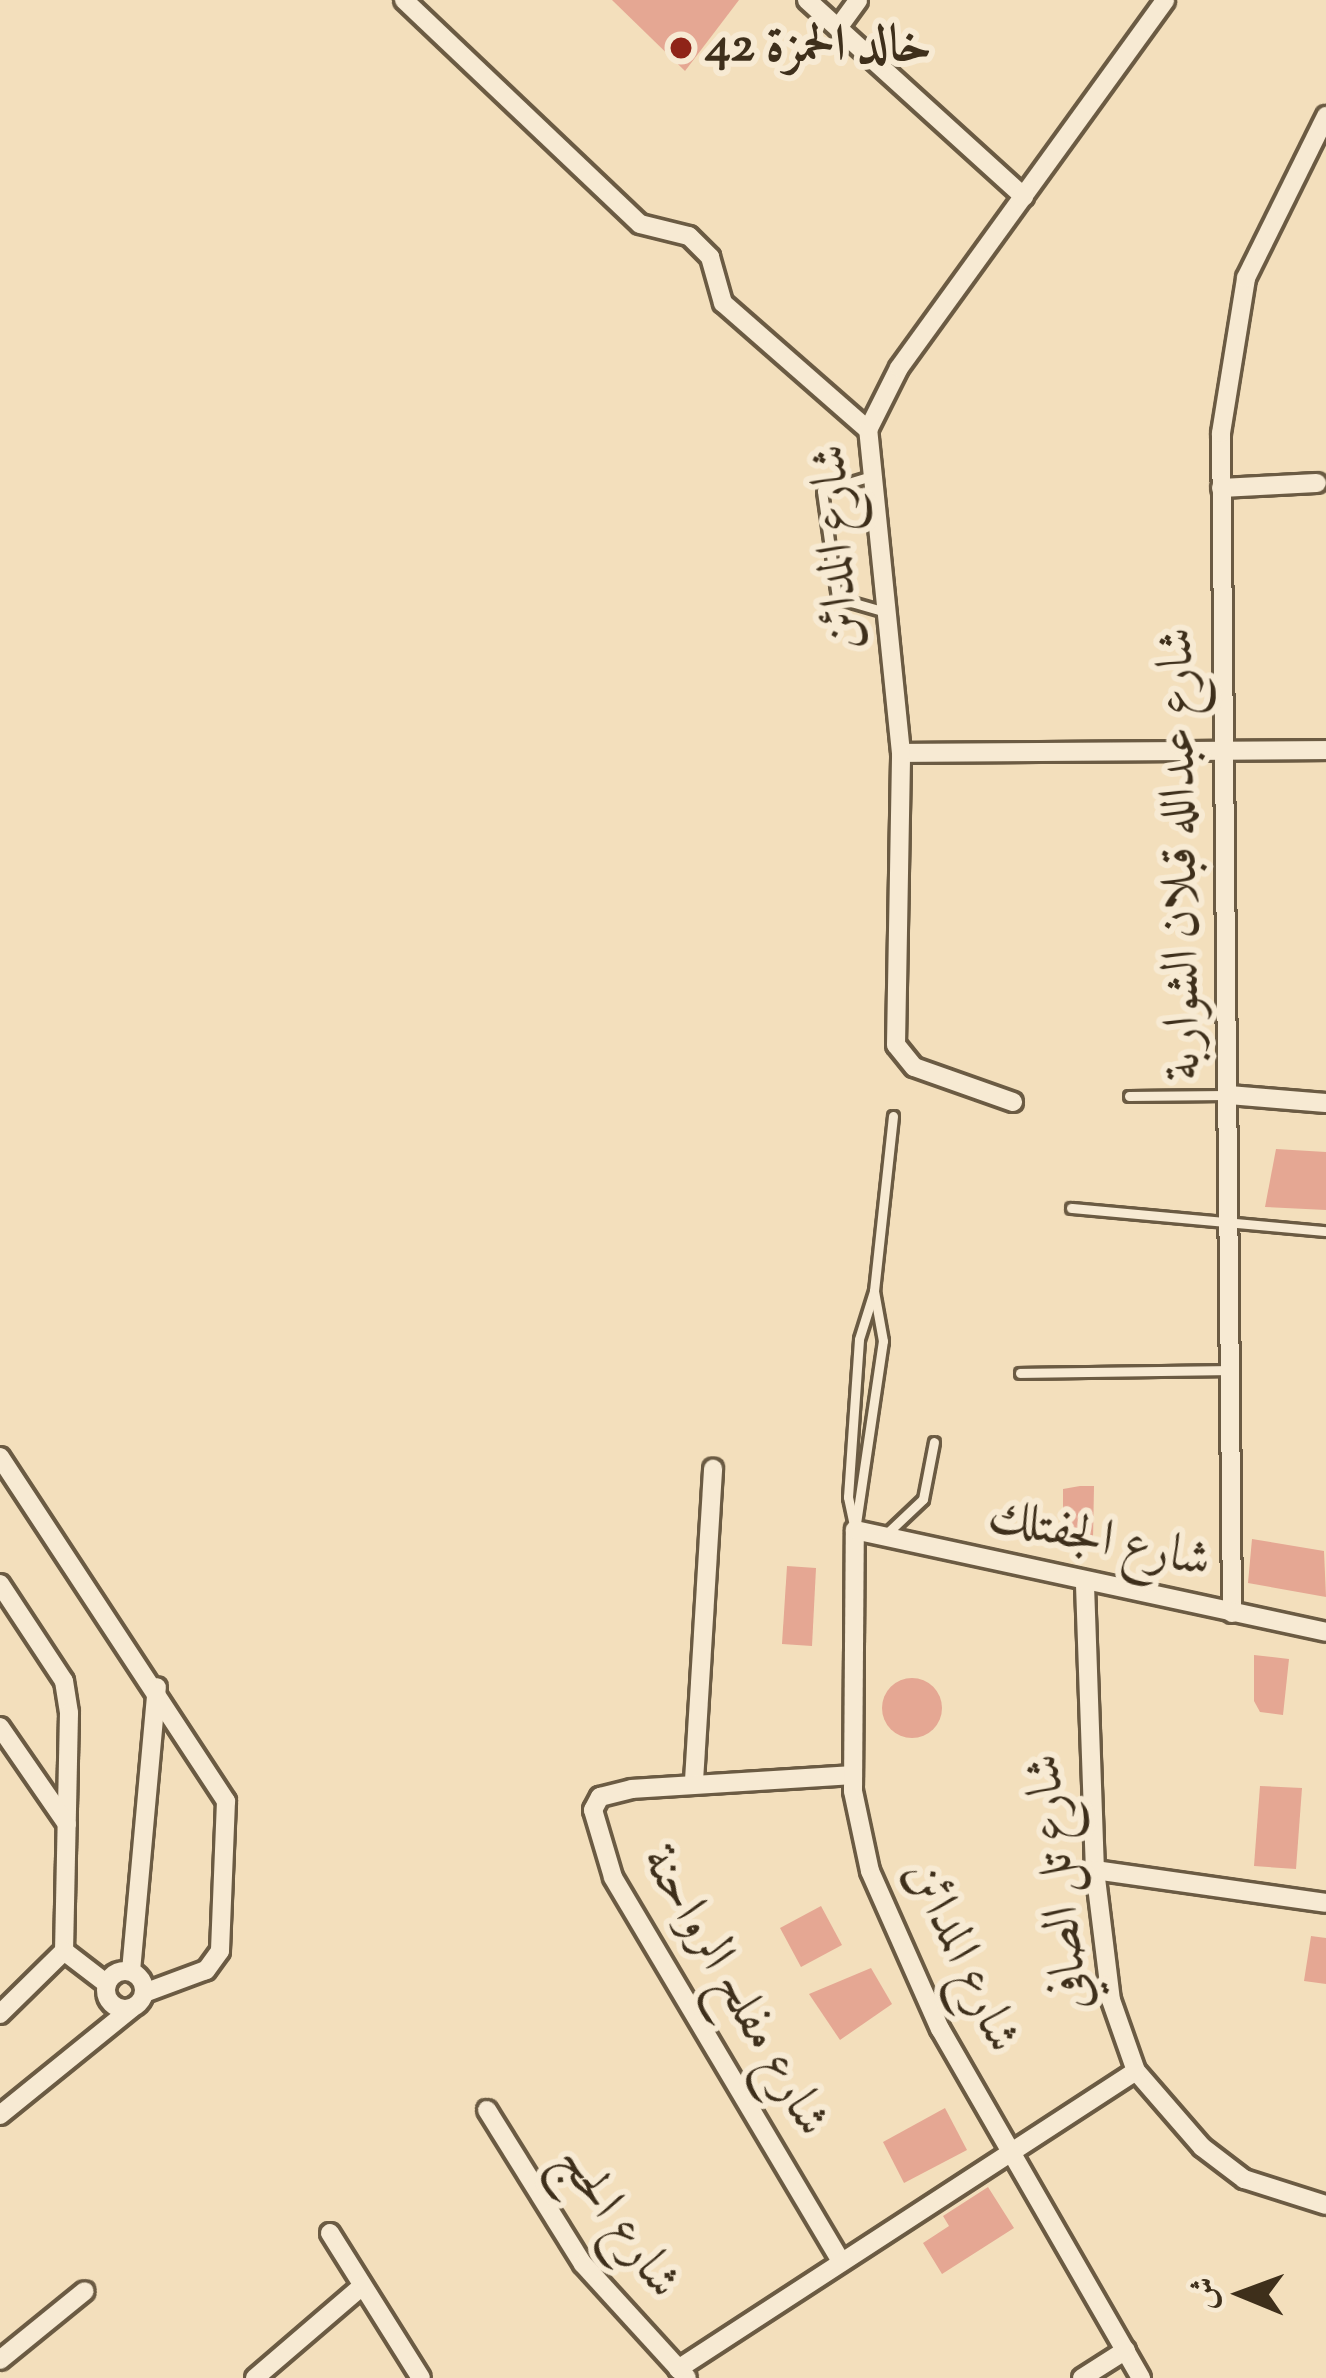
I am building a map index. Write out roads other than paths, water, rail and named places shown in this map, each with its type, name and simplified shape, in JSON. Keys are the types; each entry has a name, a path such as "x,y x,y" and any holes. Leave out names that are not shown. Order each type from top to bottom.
{"street":[{"path":"404,0 640,224 689,236 710,256 723,303 868,430"},
{"path":"807,0 1024,197"},
{"path":"838,28 858,0"},
{"name":"شارع المدائن","path":"1013,1102 914,1067 896,1045 901,753 868,477 868,430 889,382 1165,0"},
{"name":"شارع عبدالله قبلان الشواربة","path":"1232,1613 1234,1370 1220,750 1225,384 1246,278 1326,116"},
{"path":"1221,488 1317,483"},
{"path":"901,753 1326,750"},
{"path":"1229,1095 1326,1103"},
{"path":"0,1457 157,1687 228,1813 220,1951 206,1970 138,2001 0,2115"},
{"path":"694,1781 712,1468"},
{"name":"شارع المدائن","path":"855,1530 853,1775 879,1896 1011,2149 1141,2378"},
{"name":"شارع الجفتلك","path":"855,1530 1085,1585 1326,1632"},
{"path":"0,1584 68,1694 64,1951 0,2014"},
{"name":"شارع تل الصافي","path":"1085,1585 1095,1870 1111,2000 1136,2071 1202,2147 1244,2179 1326,2205"},
{"path":"138,2001 130,1971 157,1687"},
{"path":"0,1727 67,1824"},
{"name":"شارع مفلح الرواحنة","path":"839,2258 613,1877 593,1826 601,1797 694,1781 853,1775"},
{"path":"1095,1870 1326,1903"},
{"path":"64,1951 107,1984 112,2004 138,2001"},
{"path":"107,1984 130,1971"},
{"path":"682,2373 839,2258 1136,2071"},
{"name":"شارع الحج","path":"487,2110 583,2264 682,2373"},
{"path":"330,2233 360,2288 421,2378"},
{"path":"255,2378 360,2288"},
{"path":"0,2360 85,2291"},
{"path":"1082,2378 1126,2350"}],"lane":[{"path":"868,477 822,491 837,598 883,611"},
{"path":"1130,1096 1229,1095"},
{"path":"855,1530 848,1497 859,1339 874,1291 893,1116"},
{"path":"1071,1208 1232,1228 1326,1232"},
{"path":"855,1530 883,1341 874,1291"},
{"path":"1020,1373 1234,1370"},
{"path":"883,1537 923,1499 934,1442"}],"place":[{"name":"خالد الحمزة 42","path":"681,48"}]}
